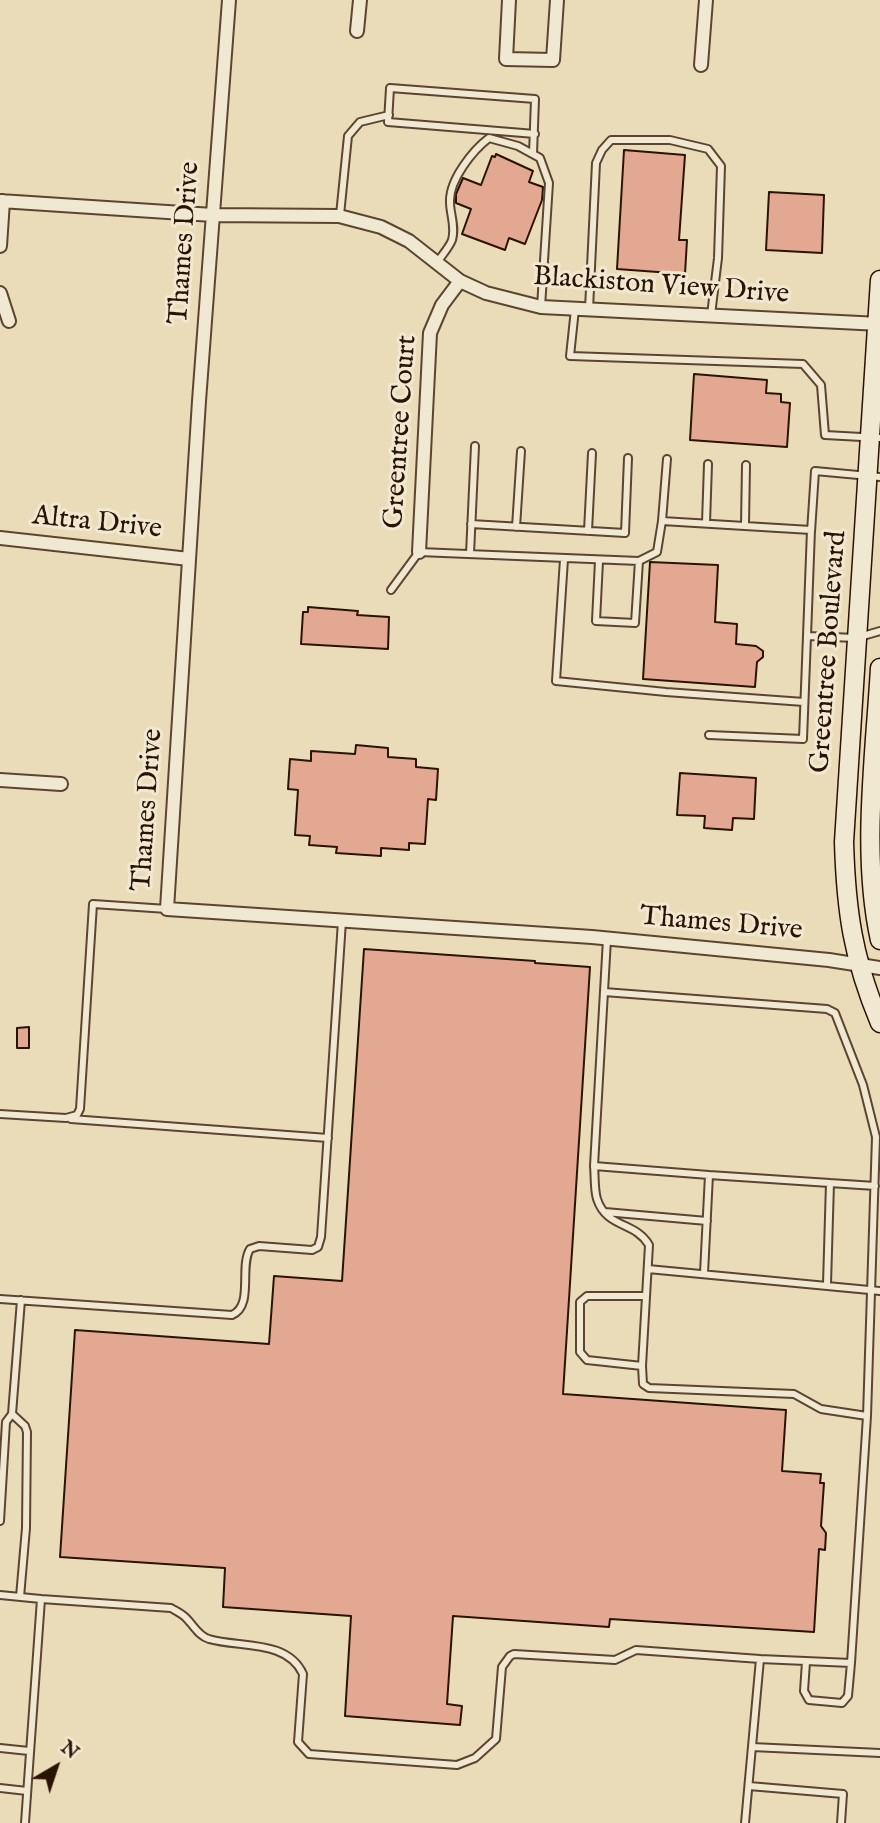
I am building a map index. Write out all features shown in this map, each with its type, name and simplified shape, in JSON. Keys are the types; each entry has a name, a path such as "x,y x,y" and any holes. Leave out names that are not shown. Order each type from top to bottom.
{"main road":[{"name":"Greentree Boulevard","path":"880,280 874,476 856,638 844,842 850,929 859,965 880,1023"},
{"name":"Greentree Boulevard","path":"880,668 871,834 874,908 880,940"}],"street":[{"name":"Thames Drive","path":"229,0 167,909 607,939 829,960 880,968"},
{"path":"357,31 360,0"},
{"path":"509,0 506,59 553,60 557,0"},
{"path":"701,65 706,0"},
{"name":"Blackiston View Drive","path":"1,201 213,215 340,216 381,227 409,241 460,281 486,293 541,307 878,323"},
{"path":"0,246 1,201"},
{"name":"Greentree Court","path":"419,552 430,333 442,305 460,281"},
{"path":"0,293 9,321"},
{"name":"Altra Drive","path":"0,538 189,559"},
{"path":"0,779 61,784"}],"lane":[{"path":"533,154 535,134 535,99 390,88 388,122 535,134"},
{"path":"340,216 348,136 360,122 389,115"},
{"path":"437,263 452,241 454,223 449,200 454,183 474,149 489,138 518,146 540,158 549,183 541,307"},
{"path":"589,309 596,163 602,150 611,140 670,140 709,149 721,166 718,258 711,315"},
{"path":"575,309 570,356 803,364 821,385 825,435 875,438"},
{"path":"470,554 475,446"},
{"path":"516,527 520,451"},
{"path":"588,531 592,453"},
{"path":"471,524 625,533 628,458"},
{"path":"391,590 419,552 639,561 657,552 667,459"},
{"path":"706,523 708,464"},
{"path":"745,525 746,465"},
{"path":"709,735 803,740 815,471 874,476"},
{"path":"662,522 811,530 811,534"},
{"path":"565,559 556,681 804,702"},
{"path":"599,561 596,621 635,623 639,561"},
{"path":"807,636 856,638 880,631"},
{"path":"66,1118 77,1115 80,1109 93,904 167,909"},
{"path":"0,1299 235,1314 243,1304 246,1260 250,1249 260,1246 312,1250 318,1247 321,1241 342,920"},
{"path":"607,939 594,1166 597,1199 604,1212 616,1223 643,1234 649,1245 643,1384 649,1388 794,1394 821,1409 867,1416"},
{"path":"604,992 827,1009 835,1013 863,1084 876,1137 876,1290 851,1663 848,1696 842,1703 808,1700 804,1691 806,1662"},
{"path":"0,1114 328,1138"},
{"path":"594,1166 875,1186"},
{"path":"704,1273 709,1175"},
{"path":"827,1284 830,1183"},
{"path":"604,1212 707,1221"},
{"path":"648,1269 876,1290"},
{"path":"642,1366 587,1360 580,1352 580,1302 587,1296 646,1296"},
{"path":"0,1521 6,1422 12,1414 20,1300"},
{"path":"12,1414 25,1426 27,1432 26,1528 20,1597"},
{"path":"0,1595 171,1608 184,1616 207,1639 258,1645 291,1659 303,1674 298,1742 309,1754 335,1757 457,1765 475,1758 496,1739 502,1667 514,1654 615,1660 636,1650 851,1663"},
{"path":"25,1823 41,1599"},
{"path":"745,1823 760,1659"},
{"path":"752,1747 880,1754"},
{"path":"0,1748 29,1751"},
{"path":"748,1786 844,1794 841,1823"},
{"path":"0,1788 27,1791"}],"building":[{"path":"624,150 685,155 679,240 687,240 685,274 617,269"},
{"path":"496,154 533,171 529,182 543,187 542,200 525,244 509,238 505,250 462,234 471,209 456,203 456,194 463,178 481,185 492,156 495,157"},
{"path":"769,192 824,195 822,253 766,250"},
{"path":"694,374 767,380 766,393 781,394 781,402 790,403 787,447 690,440"},
{"path":"650,562 718,565 715,622 737,624 736,644 756,646 763,651 763,657 757,662 755,687 643,679"},
{"path":"308,607 358,611 357,615 389,617 388,649 301,644 303,612 308,612"},
{"path":"356,745 388,748 388,757 416,759 416,767 438,769 436,800 428,799 425,844 409,843 409,850 381,848 381,856 336,853 337,847 309,845 310,836 295,835 298,790 288,789 290,759 311,761 311,751 355,754"},
{"path":"680,773 756,778 754,819 733,818 732,830 704,828 705,816 677,815"},
{"path":"364,949 590,967 563,1394 786,1410 782,1471 821,1474 820,1483 824,1483 821,1526 826,1533 825,1550 819,1549 814,1632 610,1619 609,1627 453,1616 447,1704 462,1706 460,1725 345,1716 351,1616 223,1607 225,1568 60,1557 75,1330 269,1344 274,1276 342,1281"},
{"path":"29,1027 29,1048 17,1048 17,1028"}]}
